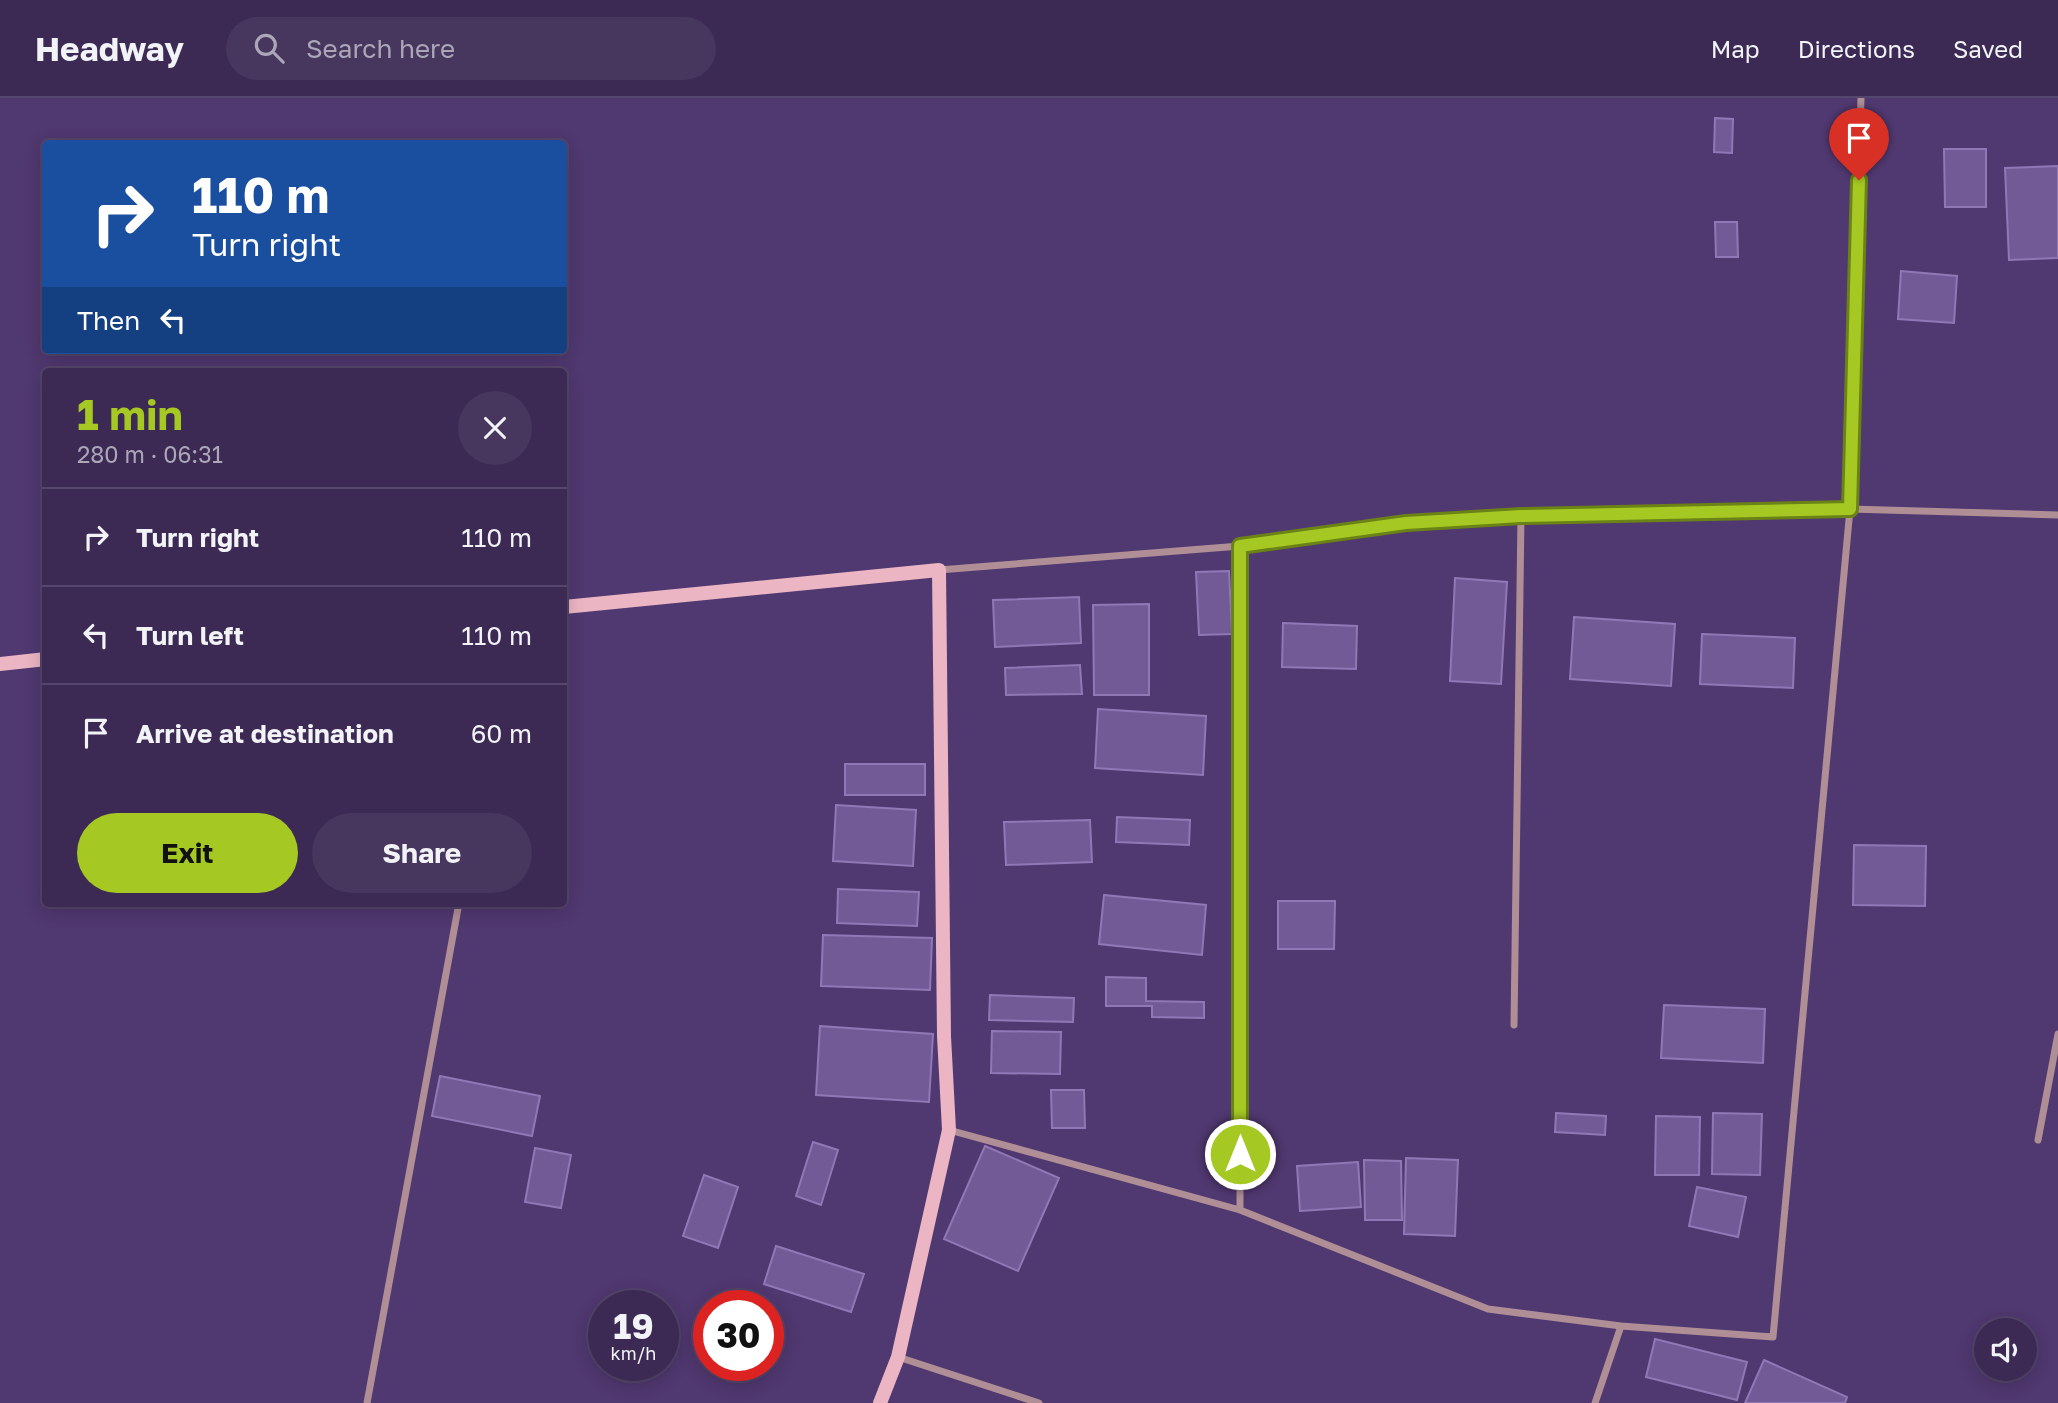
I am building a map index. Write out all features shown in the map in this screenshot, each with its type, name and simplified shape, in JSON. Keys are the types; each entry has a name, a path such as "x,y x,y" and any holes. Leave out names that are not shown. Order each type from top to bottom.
{"main road":[{"path":"567,607 939,570 944,1036 949,1130 898,1357 880,1403"},
{"path":"0,664 42,659"}],"street":[{"path":"949,1130 1240,1210 1488,1309 1621,1326 1773,1337 1850,509 1861,98"},
{"path":"939,570 1240,546 1406,523 1521,516 1850,509 2058,515"},
{"path":"1514,1025 1521,516"},
{"path":"1240,546 1240,1210"},
{"path":"367,1403 458,907"},
{"path":"2038,1140 2058,1034"},
{"path":"1595,1403 1621,1326"},
{"path":"898,1357 1039,1403"}],"building":[{"path":"1715,118 1733,119 1732,153 1714,152"},
{"path":"1944,149 1986,149 1986,207 1945,207"},
{"path":"2058,166 2058,258 2009,260 2005,168"},
{"path":"1715,222 1737,222 1738,257 1716,257"},
{"path":"1901,271 1957,276 1954,323 1898,319"},
{"path":"1229,571 1232,634 1199,635 1196,572"},
{"path":"1455,578 1507,582 1501,684 1450,681"},
{"path":"1079,597 1081,643 995,647 993,600"},
{"path":"1149,604 1149,695 1094,695 1093,605"},
{"path":"1574,617 1675,624 1671,686 1570,679"},
{"path":"1283,623 1357,626 1356,669 1282,667"},
{"path":"1702,634 1795,638 1793,688 1700,684"},
{"path":"1080,665 1082,694 1006,695 1005,668"},
{"path":"1098,709 1206,716 1203,775 1095,768"},
{"path":"845,764 925,764 925,795 845,795"},
{"path":"836,805 916,810 913,866 833,861"},
{"path":"1117,817 1190,820 1189,845 1116,842"},
{"path":"1090,820 1092,862 1006,865 1004,822"},
{"path":"1854,845 1926,846 1925,906 1853,905"},
{"path":"838,889 919,892 917,926 837,923"},
{"path":"1104,895 1206,905 1202,955 1099,944"},
{"path":"1278,901 1335,901 1334,949 1278,949"},
{"path":"823,935 932,938 930,990 821,986"},
{"path":"1106,977 1146,978 1146,1001 1204,1002 1204,1018 1152,1017 1152,1006 1106,1006"},
{"path":"990,995 1074,998 1073,1022 989,1020"},
{"path":"1664,1005 1765,1009 1763,1063 1661,1058"},
{"path":"820,1026 933,1034 929,1102 816,1095"},
{"path":"992,1031 1061,1032 1060,1074 991,1073"},
{"path":"440,1076 540,1096 532,1136 432,1116"},
{"path":"1051,1090 1084,1090 1085,1128 1052,1128"},
{"path":"1556,1113 1606,1116 1605,1135 1555,1132"},
{"path":"1713,1113 1762,1114 1760,1175 1712,1174"},
{"path":"1656,1116 1700,1117 1699,1175 1655,1175"},
{"path":"813,1142 838,1150 821,1205 796,1196"},
{"path":"985,1146 1059,1178 1018,1271 944,1239"},
{"path":"535,1148 571,1155 561,1208 525,1202"},
{"path":"1406,1158 1458,1160 1455,1236 1404,1234"},
{"path":"1364,1160 1401,1161 1402,1220 1365,1220"},
{"path":"1358,1162 1361,1207 1300,1211 1297,1166"},
{"path":"704,1175 738,1187 718,1248 683,1236"},
{"path":"1697,1187 1746,1197 1738,1237 1689,1226"},
{"path":"776,1246 864,1274 851,1312 764,1284"},
{"path":"1655,1339 1747,1362 1737,1400 1646,1377"},
{"path":"1764,1360 1847,1397 1845,1403 1745,1403"}],"route":[{"path":"1240,1154 1240,546 1406,523 1521,516 1850,509 1859,180"}]}
